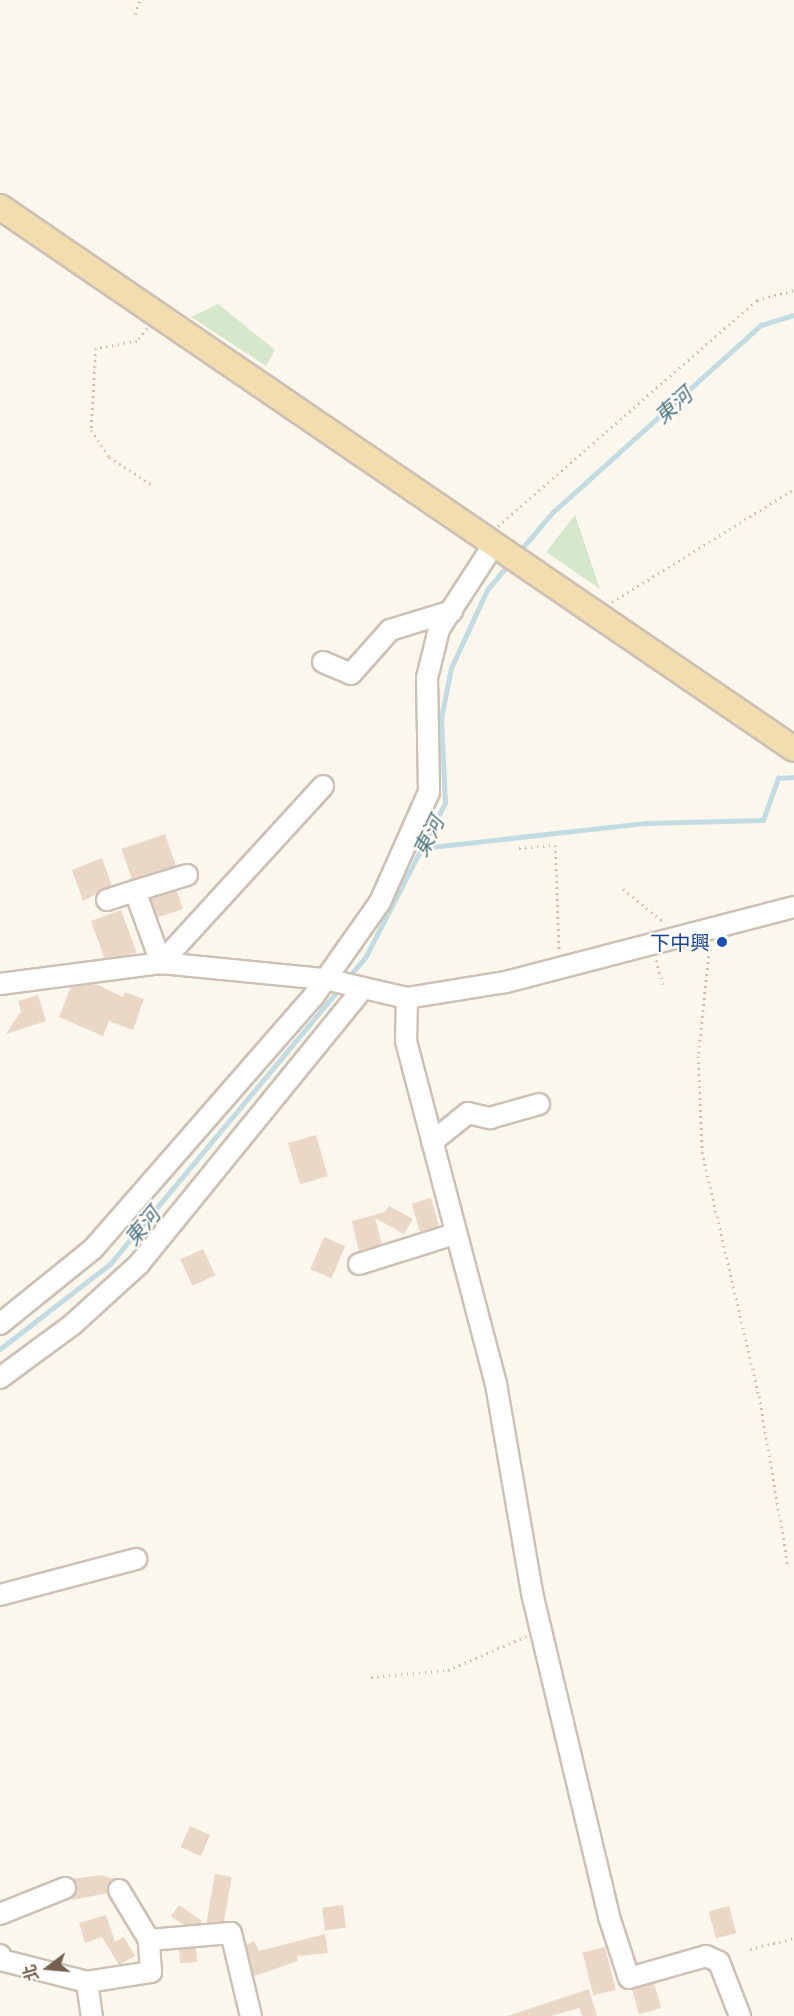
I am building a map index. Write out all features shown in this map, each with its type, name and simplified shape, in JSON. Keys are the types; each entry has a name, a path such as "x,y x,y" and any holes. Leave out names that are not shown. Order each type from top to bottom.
{"main road":[{"path":"0,207 155,317 487,544 517,561 794,749"}],"street":[{"path":"0,1324 93,1249 325,979 380,902 429,792 427,678 439,628 452,611 487,544"},
{"path":"323,662 351,674 390,630 452,611"},
{"path":"160,963 324,786"},
{"path":"107,900 187,875"},
{"path":"135,891 160,963"},
{"path":"0,984 160,963 325,979 362,990 407,998 559,969 794,907"},
{"path":"0,1377 72,1325 139,1264 362,990"},
{"path":"407,998 406,1041 496,1384 542,1629 609,1917 629,1978 706,1956 719,1962 740,2016"},
{"path":"432,1142 468,1113 490,1118 539,1104"},
{"path":"359,1264 455,1234"},
{"path":"0,1595 136,1559"},
{"path":"0,1914 65,1888"},
{"path":"0,1955 1,1960 87,1982 151,1972 148,1940 119,1890"},
{"path":"148,1940 231,1933 251,2016"},
{"path":"87,1982 92,2016"}],"path":[{"path":"135,14 140,0"},
{"path":"487,544 757,300 794,290"},
{"path":"152,485 109,457 90,430 91,361 96,348 137,341 155,317"},
{"path":"594,613 794,489"},
{"path":"519,848 555,845 559,969"},
{"path":"623,889 664,918 671,940"},
{"path":"712,929 698,1056 702,1152 759,1396 788,1566"},
{"path":"652,945 663,984"},
{"path":"371,1677 448,1670 542,1629"},
{"path":"750,1950 794,1938"}],"green space":[{"path":"218,304 275,350 266,366 191,317"},
{"path":"575,515 600,589 546,552"}],"building":[{"path":"165,834 176,866 133,881 122,849"},
{"path":"102,858 112,886 83,901 72,870"},
{"path":"177,891 183,909 157,917 151,899"},
{"path":"121,910 136,952 106,963 91,921"},
{"path":"96,984 123,997 125,992 144,999 133,1030 109,1021 103,1036 59,1017 71,987"},
{"path":"38,995 46,1021 6,1034 21,1011 18,1001"},
{"path":"316,1135 328,1176 300,1184 288,1143"},
{"path":"431,1198 439,1226 420,1231 412,1204"},
{"path":"389,1206 413,1219 404,1234 375,1218 382,1244 359,1251 352,1221 385,1212"},
{"path":"324,1237 345,1246 331,1278 310,1269"},
{"path":"203,1249 215,1275 193,1286 180,1260"},
{"path":"190,1826 210,1835 201,1856 181,1847"},
{"path":"215,1874 232,1877 223,1926 206,1923"},
{"path":"102,1875 114,1879 108,1893 72,1900 77,1889 72,1879"},
{"path":"179,1905 202,1921 200,1924 184,1925 171,1916"},
{"path":"343,1905 346,1928 325,1930 322,1908"},
{"path":"729,1906 736,1933 716,1938 709,1911"},
{"path":"106,1915 115,1942 124,1937 135,1956 119,1965 102,1937 85,1943 79,1923"},
{"path":"325,1934 328,1953 297,1956 298,1961 254,1976 246,1945 254,1941 259,1951"},
{"path":"605,1947 616,1990 593,1995 583,1953"},
{"path":"196,1948 197,1962 180,1963 179,1949"},
{"path":"654,1983 661,2008 639,2014 632,1989"},
{"path":"589,1989 597,2016 582,2016 579,2008 551,2016 507,2016"}],"waterway":[{"name":"東河","path":"519,552 552,513 761,325 794,315"},
{"name":"東河","path":"347,979 366,956 445,803 441,719 451,668 487,590 510,563"},
{"path":"422,848 646,823 763,820 778,778 794,777"},
{"name":"東河","path":"0,1349 110,1264 340,988"}],"place":[{"name":"下中興","path":"722,942"}]}
